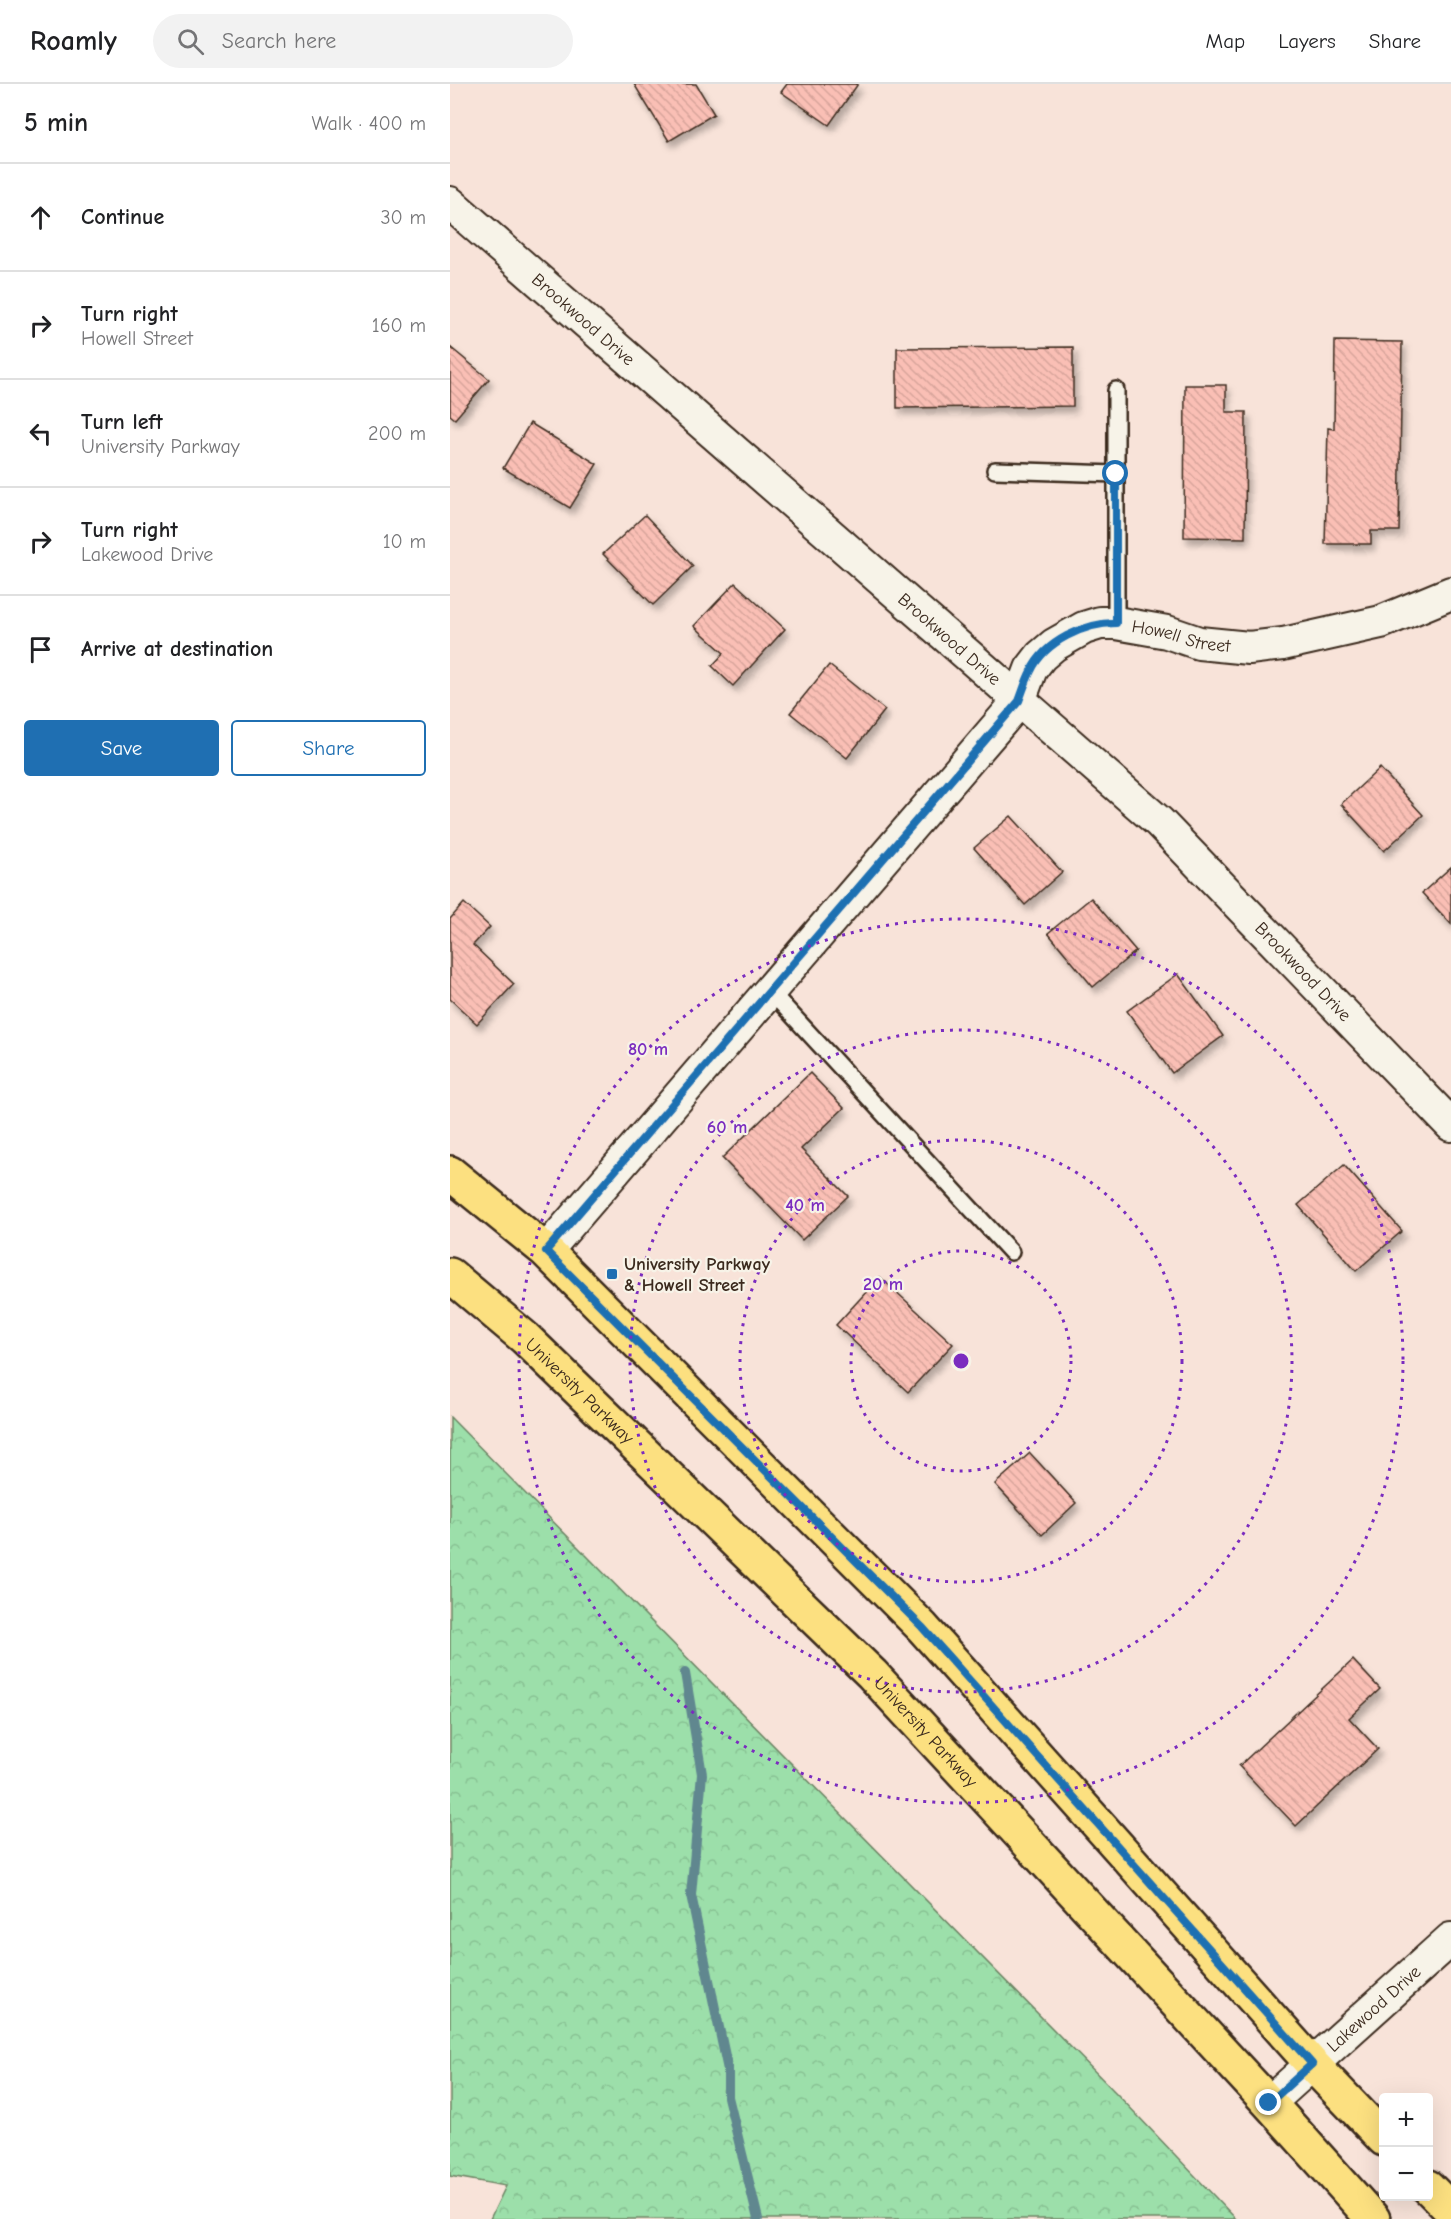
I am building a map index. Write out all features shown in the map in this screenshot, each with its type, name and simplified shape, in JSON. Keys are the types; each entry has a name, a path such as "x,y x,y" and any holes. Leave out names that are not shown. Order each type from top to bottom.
{"main road":[{"path":"450,1173 546,1251 922,1627 1312,2064 1379,2135"},
{"name":"University Parkway","path":"450,1275 525,1338 873,1674 1373,2219"},
{"path":"1433,2192 1451,2210"}],"street":[{"name":"Brookwood Drive","path":"450,203 1159,822 1451,1125"},
{"name":"Howell Street","path":"546,1251 1019,701 1031,669 1054,645 1084,628 1100,623 1116,623 1167,632 1199,643 1249,648 1283,644 1381,622 1451,593"},
{"name":"Lakewood Drive","path":"1269,2103 1451,1939"}],"lane":[{"path":"1116,390 1116,623"},
{"path":"995,470 1116,474"},
{"path":"770,991 1011,1252"}],"green space":[{"path":"450,1417 1117,2094 1236,2219 490,2219 506,2186 450,2176"}],"building":[{"path":"634,84 696,84 714,114 669,141"},
{"path":"787,84 858,84 829,125 781,92"},
{"path":"1335,341 1402,342 1399,531 1371,531 1371,544 1325,544 1328,428 1334,429"},
{"path":"450,347 489,379 455,419 450,415"},
{"path":"1073,347 1073,406 897,408 897,348"},
{"path":"1185,385 1226,385 1226,412 1246,412 1245,538 1184,537"},
{"path":"530,423 597,464 570,508 503,468"},
{"path":"645,515 693,566 653,605 603,554"},
{"path":"735,583 785,629 733,686 712,666 724,653 694,626"},
{"path":"829,665 885,710 847,758 790,713"},
{"path":"1380,768 1423,815 1384,851 1341,804"},
{"path":"1011,816 1062,872 1025,905 974,848"},
{"path":"1451,867 1451,924 1422,893"},
{"path":"1091,898 1136,951 1093,987 1048,933"},
{"path":"464,903 490,927 473,945 514,984 477,1024 450,999 450,919"},
{"path":"1178,974 1223,1036 1172,1073 1127,1011"},
{"path":"810,1073 844,1108 801,1149 848,1196 802,1240 722,1158"},
{"path":"1344,1165 1402,1231 1356,1271 1298,1205"},
{"path":"880,1277 953,1344 908,1392 836,1325"},
{"path":"1030,1453 1076,1503 1042,1535 995,1484"},
{"path":"1353,1660 1380,1689 1349,1718 1378,1749 1296,1826 1239,1766"}],"waterway":[{"path":"685,1673 702,1774 691,1895 728,2070 728,2097 758,2219"}],"place":[{"name":"University Parkway & Howell Street","path":"612,1274"}],"route":[{"path":"1116,474 1116,623 1100,623 1084,628 1054,645 1041,656 1031,669 1019,701 546,1251 922,1627 1312,2064 1269,2103"}]}
